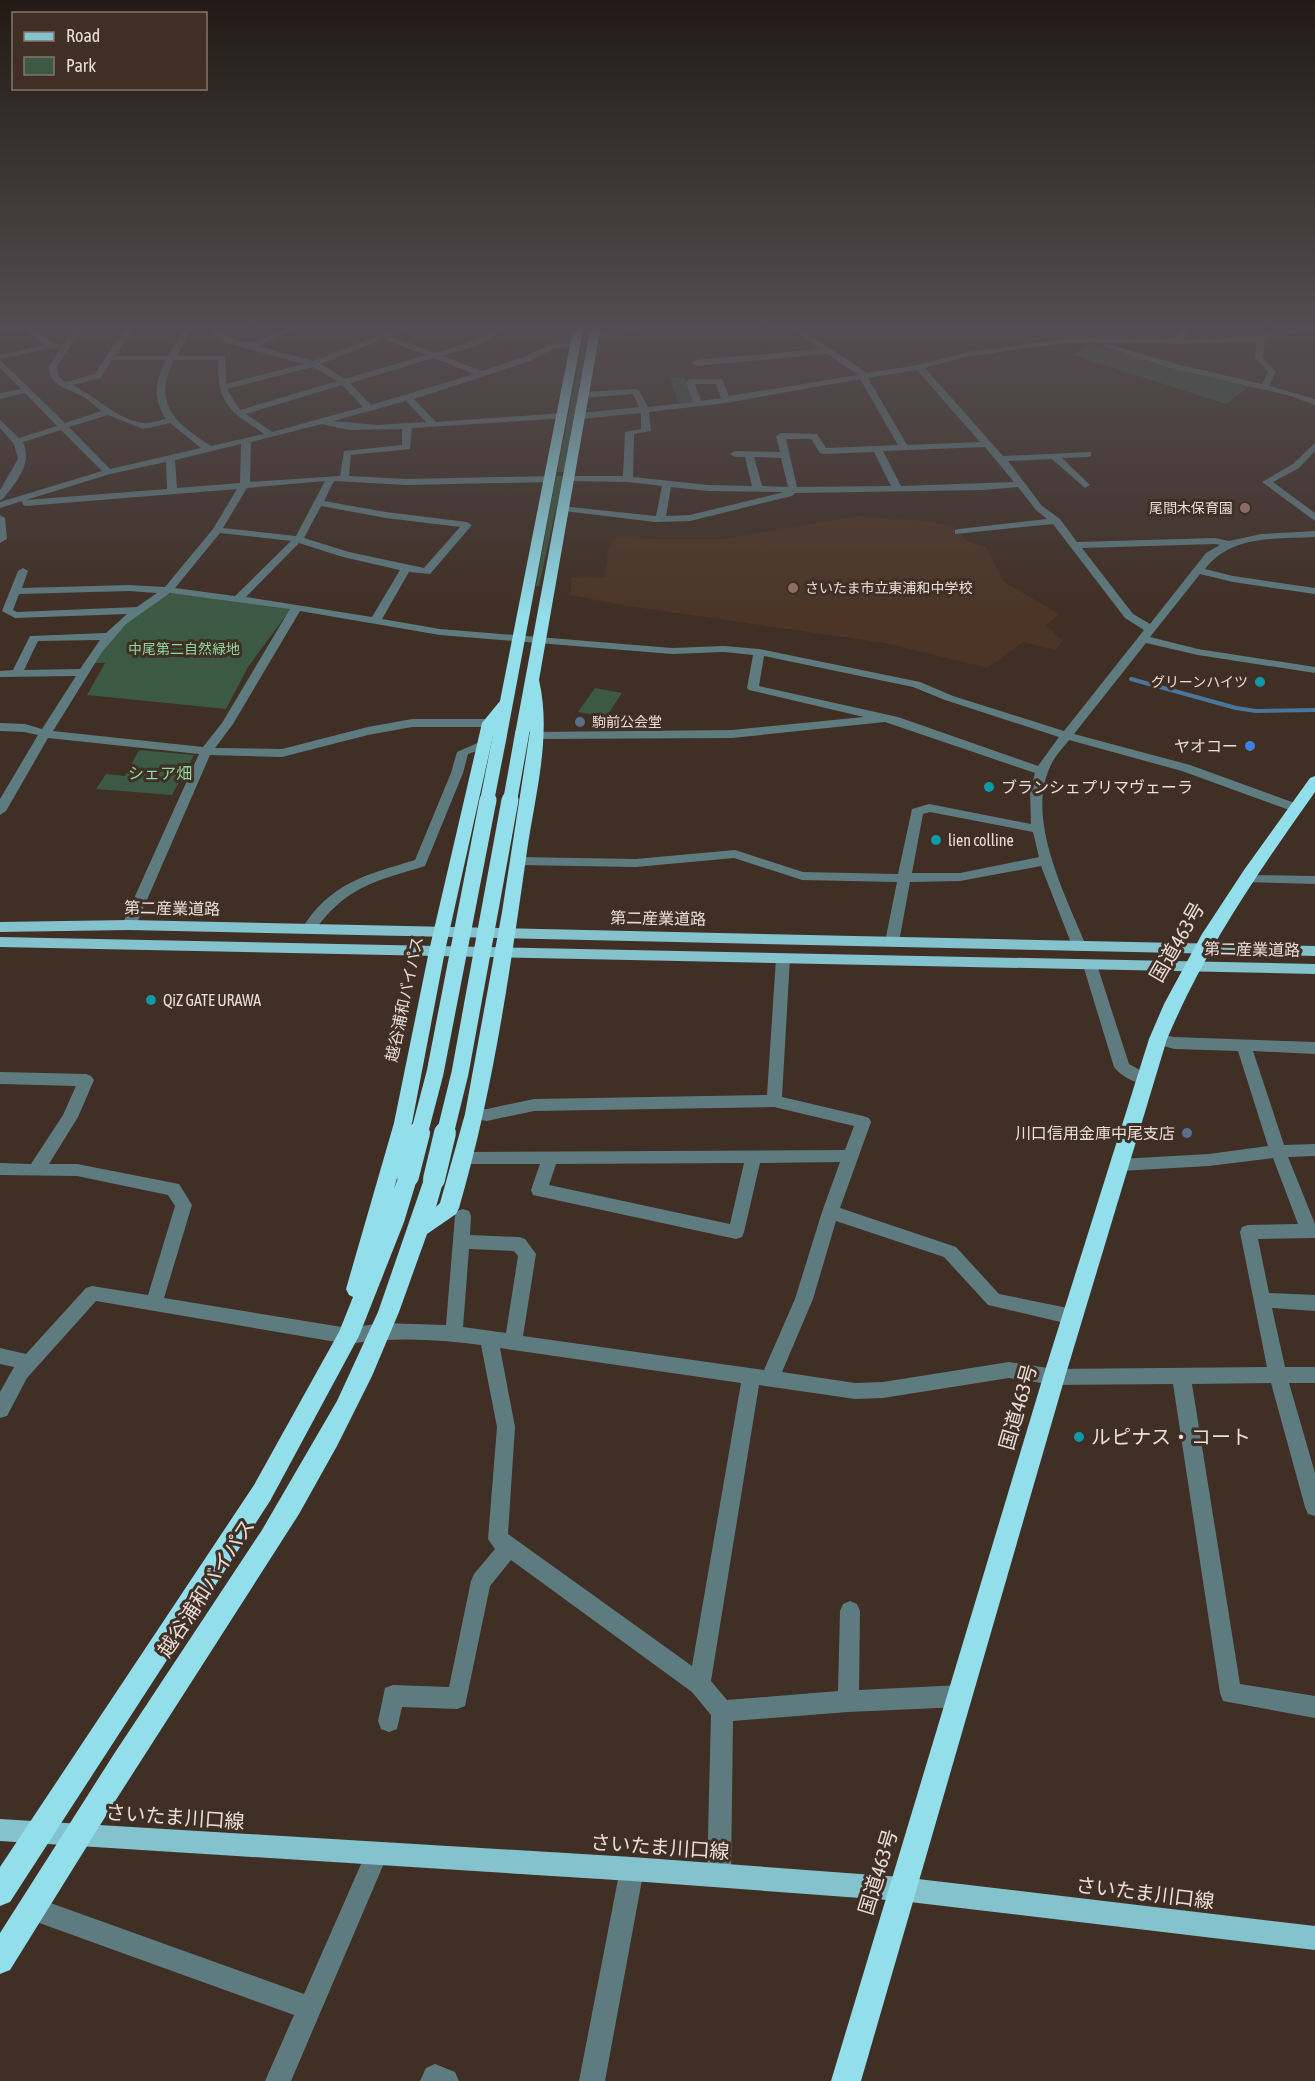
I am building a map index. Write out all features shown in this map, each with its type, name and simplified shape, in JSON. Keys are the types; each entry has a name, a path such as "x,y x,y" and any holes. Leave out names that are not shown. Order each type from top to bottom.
{"highway":[{"name":"越谷浦和バイパス","path":"0,1892 262,1493 348,1336 394,1222 435,1073 495,729 506,703 561,422"},
{"name":"越谷浦和バイパス","path":"0,1960 76,1834 280,1525 330,1437 382,1331 420,1227 460,1073 530,734 536,699 531,677 580,422"},
{"name":"越谷浦和バイパス","path":"359,1308 354,1296 403,1123 437,951 484,744 495,729"},
{"name":"越谷浦和バイパス","path":"420,1227 448,1208 464,1158 474,1114 518,859 530,734"},
{"name":"国道463号","path":"846,2081 1054,1377 1158,1039 1176,995 1197,958 1247,879 1315,781"}],"main road":[{"name":"第二産業道路","path":"0,927 129,925 442,931 1080,948 1315,969"},
{"name":"第二産業道路","path":"0,942 1090,965 1315,951"},
{"name":"さいたま川口線","path":"0,1830 632,1869 901,1889 1315,1938"}],"street":[{"path":"58,422 108,472"},
{"path":"18,441 78,422"},
{"path":"133,422 143,426 162,422"},
{"path":"175,422 190,437 209,450"},
{"path":"252,422 271,435"},
{"path":"0,505 108,472 209,450 317,422"},
{"path":"328,422 362,428 475,422"},
{"path":"431,422 434,425"},
{"path":"628,480 630,432 646,431 646,422"},
{"path":"890,422 904,448"},
{"path":"968,422 1001,459 1039,508 1056,521 1129,616 1148,634 1198,652 1315,666"},
{"path":"0,497 22,462 24,451 18,441 2,426"},
{"path":"344,478 347,453 407,447 407,426"},
{"path":"793,489 781,436 814,436 823,451 987,444"},
{"path":"0,811 28,759 67,701 82,672 122,622 168,590 217,530 245,483 246,441"},
{"path":"1315,446 1296,466 1267,482 1315,518"},
{"path":"876,449 897,488"},
{"path":"735,454 785,455"},
{"path":"749,454 758,489"},
{"path":"1001,459 1088,454"},
{"path":"1054,456 1085,485"},
{"path":"170,458 172,490"},
{"path":"1303,459 1315,464"},
{"path":"0,505 245,483 331,478 406,482 550,479"},
{"path":"238,599 302,535 304,525 320,503 331,478"},
{"path":"569,479 628,480 758,489 983,488 1019,484"},
{"path":"660,519 667,484"},
{"path":"564,508 660,519 690,518 789,494 793,489"},
{"path":"217,530 260,533 297,539 348,555 426,572 467,525 386,516 320,503"},
{"path":"0,518 2,539 0,540"},
{"path":"959,532 1056,521"},
{"path":"1075,545 1215,541 1227,543 1255,537 1315,534"},
{"path":"1080,948 1037,829 1035,800 1041,771 1210,555 1227,543"},
{"path":"376,619 407,567"},
{"path":"1198,570 1233,579 1315,591"},
{"path":"23,571 7,611 15,615 138,610"},
{"path":"16,591 129,588 168,590 376,619 440,632 672,651 724,649 759,652 916,684 949,698 1067,736 1185,768 1296,808"},
{"path":"129,925 206,751 227,724 297,607"},
{"path":"17,673 34,638 110,636"},
{"path":"759,652 753,688 886,718 1041,771"},
{"path":"0,674 82,672"},
{"path":"530,734 732,734 886,718"},
{"path":"0,727 206,751 282,753 368,731 412,723 495,729"},
{"path":"308,930 324,907 342,891 360,881 420,863 457,773 463,752 484,744"},
{"path":"892,942 917,812 929,808 1037,829"},
{"path":"459,856 636,862 735,854 802,876 904,878 960,877 1048,860"},
{"path":"1247,879 1315,880"},
{"path":"774,1101 783,958"},
{"path":"1090,965 1122,1067 1146,1080"},
{"path":"1158,1039 1174,1043 1315,1048"},
{"path":"1244,1047 1278,1151 1312,1231 1248,1232 1277,1374 1315,1507"},
{"path":"0,1078 86,1080 70,1117 36,1171"},
{"path":"474,1114 487,1115 534,1105 774,1101 863,1122 830,1212 804,1299 761,1377 700,1684"},
{"path":"1120,1165 1209,1160 1278,1151 1315,1150"},
{"path":"550,1159 539,1190 736,1232 754,1156"},
{"path":"464,1158 850,1156"},
{"path":"0,1169 77,1170 173,1189 184,1205 154,1304"},
{"path":"830,1212 950,1252 994,1300 1073,1317"},
{"path":"454,1334 464,1216"},
{"path":"463,1242 519,1244 527,1254 513,1343"},
{"path":"0,1410 21,1372 92,1293 348,1336 382,1331 454,1334 855,1391 883,1390 1009,1370 1054,1377 1315,1375"},
{"path":"1261,1300 1315,1303"},
{"path":"489,1338 506,1427 498,1539 700,1684 722,1711 718,1875"},
{"path":"0,1356 29,1363"},
{"path":"1181,1375 1231,1693 1315,1707"},
{"path":"389,1721 393,1696 458,1698 481,1581 508,1546"},
{"path":"848,1701 850,1611"},
{"path":"722,1711 848,1701 961,1696"},
{"path":"278,2081 377,1854"},
{"path":"592,2081 632,1869"},
{"path":"32,1908 309,2008"},
{"path":"433,2081 435,2077 447,2081"}],"shaded area":[{"name":"さいたま市立東浦和中学校","path":"857,516 925,521 955,527 968,542 986,547 1003,581 1059,614 1046,625 1063,641 1056,650 1023,642 988,668 885,643 628,606 570,595 572,577 604,578 609,548 617,536 653,539 724,539"}],"green space":[{"path":"567,422 573,422 564,472 557,472"},
{"path":"556,476 563,476 539,586 536,586"},
{"name":"中尾第二自然緑地","path":"173,593 288,607 290,610 248,667 226,709 87,695 105,663 92,663 123,625 166,595"},
{"path":"595,688 622,693 606,717 578,712"},
{"name":"シェア畑","path":"139,750 194,755 172,795 96,789 106,774 125,776"}],"waterway":[{"path":"1131,679 1236,708 1256,711 1315,710"}],"place":[{"name":"尾間木保育園","path":"1245,508"},
{"name":"さいたま市立東浦和中学校","path":"793,588"},
{"name":"グリーンハイツ","path":"1260,682"},
{"name":"駒前公会堂","path":"580,722"},
{"name":"ヤオコー","path":"1250,746"},
{"name":"ブランシェプリマヴェーラ","path":"989,787"},
{"name":"lien colline","path":"936,840"},
{"name":"QiZ GATE URAWA","path":"151,1000"},
{"name":"川口信用金庫中尾支店","path":"1187,1133"},
{"name":"ルピナス・コート","path":"1079,1437"}]}
